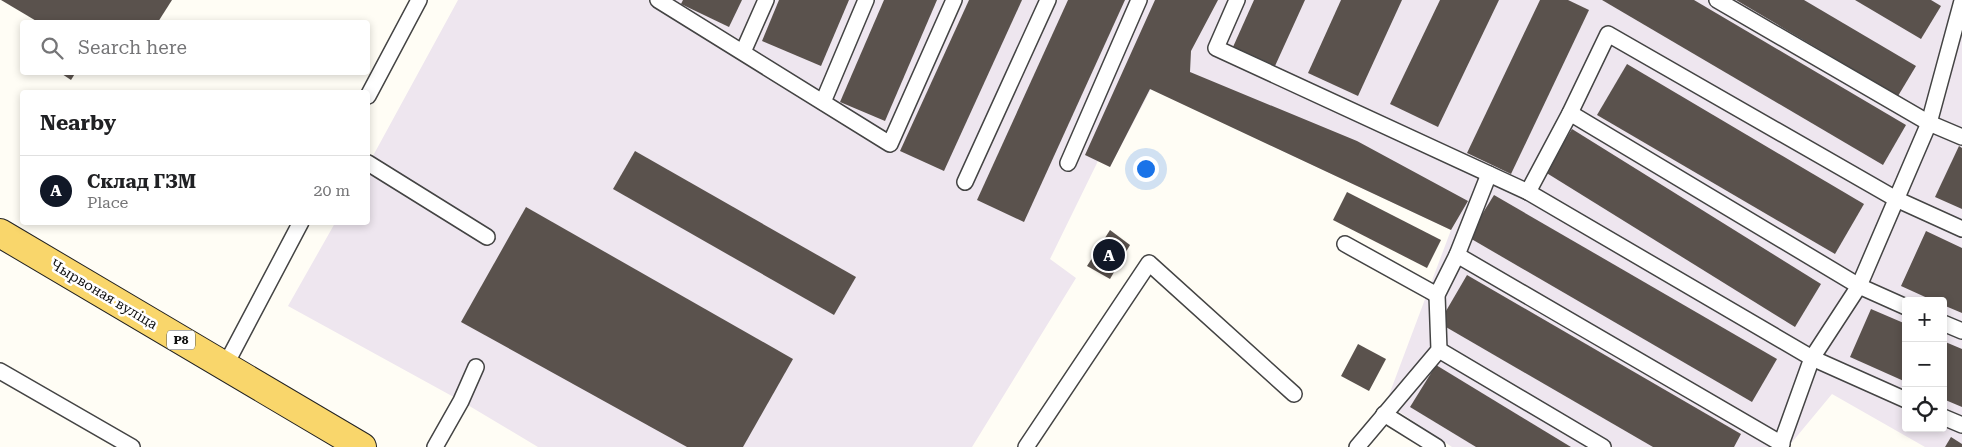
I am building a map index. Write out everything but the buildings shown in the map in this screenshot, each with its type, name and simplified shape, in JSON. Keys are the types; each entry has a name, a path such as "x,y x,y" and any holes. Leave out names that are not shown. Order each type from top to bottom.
{"main road":[{"name":"Чырвоная вуліца","path":"0,234 362,447"}],"lane":[{"path":"370,92 418,0"},
{"path":"743,52 766,0"},
{"path":"823,102 866,0"},
{"path":"664,2 890,144 954,0"},
{"path":"965,182 1048,0"},
{"path":"1068,163 1139,0"},
{"path":"1236,0 1216,48 1528,192 1812,358 1902,398"},
{"path":"1717,0 1929,123 1962,137"},
{"path":"1457,255 1781,445 1812,358 1859,286 1929,123 1962,0"},
{"path":"1528,192 1570,113 1608,34 1896,199 1962,229"},
{"path":"1570,113 1859,286 1902,305"},
{"path":"370,164 487,238"},
{"path":"1357,447 1438,350 1437,295 1457,255 1489,174"},
{"path":"225,366 299,225"},
{"path":"1346,244 1437,295"},
{"path":"1026,447 1149,263 1294,394"},
{"path":"1947,325 1962,331"},
{"path":"1438,350 1603,447"},
{"path":"435,447 461,401 476,367"},
{"path":"0,371 132,447"},
{"path":"1384,414 1437,447"},
{"path":"1947,418 1962,425"}],"shaded area":[{"path":"458,0 1962,0 1962,447 1925,447 1832,394 1788,447 1452,447 1386,403 1451,230 1151,89 1110,167 1098,161 1050,259 1076,278 972,447 538,447 461,401 288,306 334,225 370,225 370,161"}],"place":[{"name":"Склад ГЗМ","path":"1109,255"}]}
